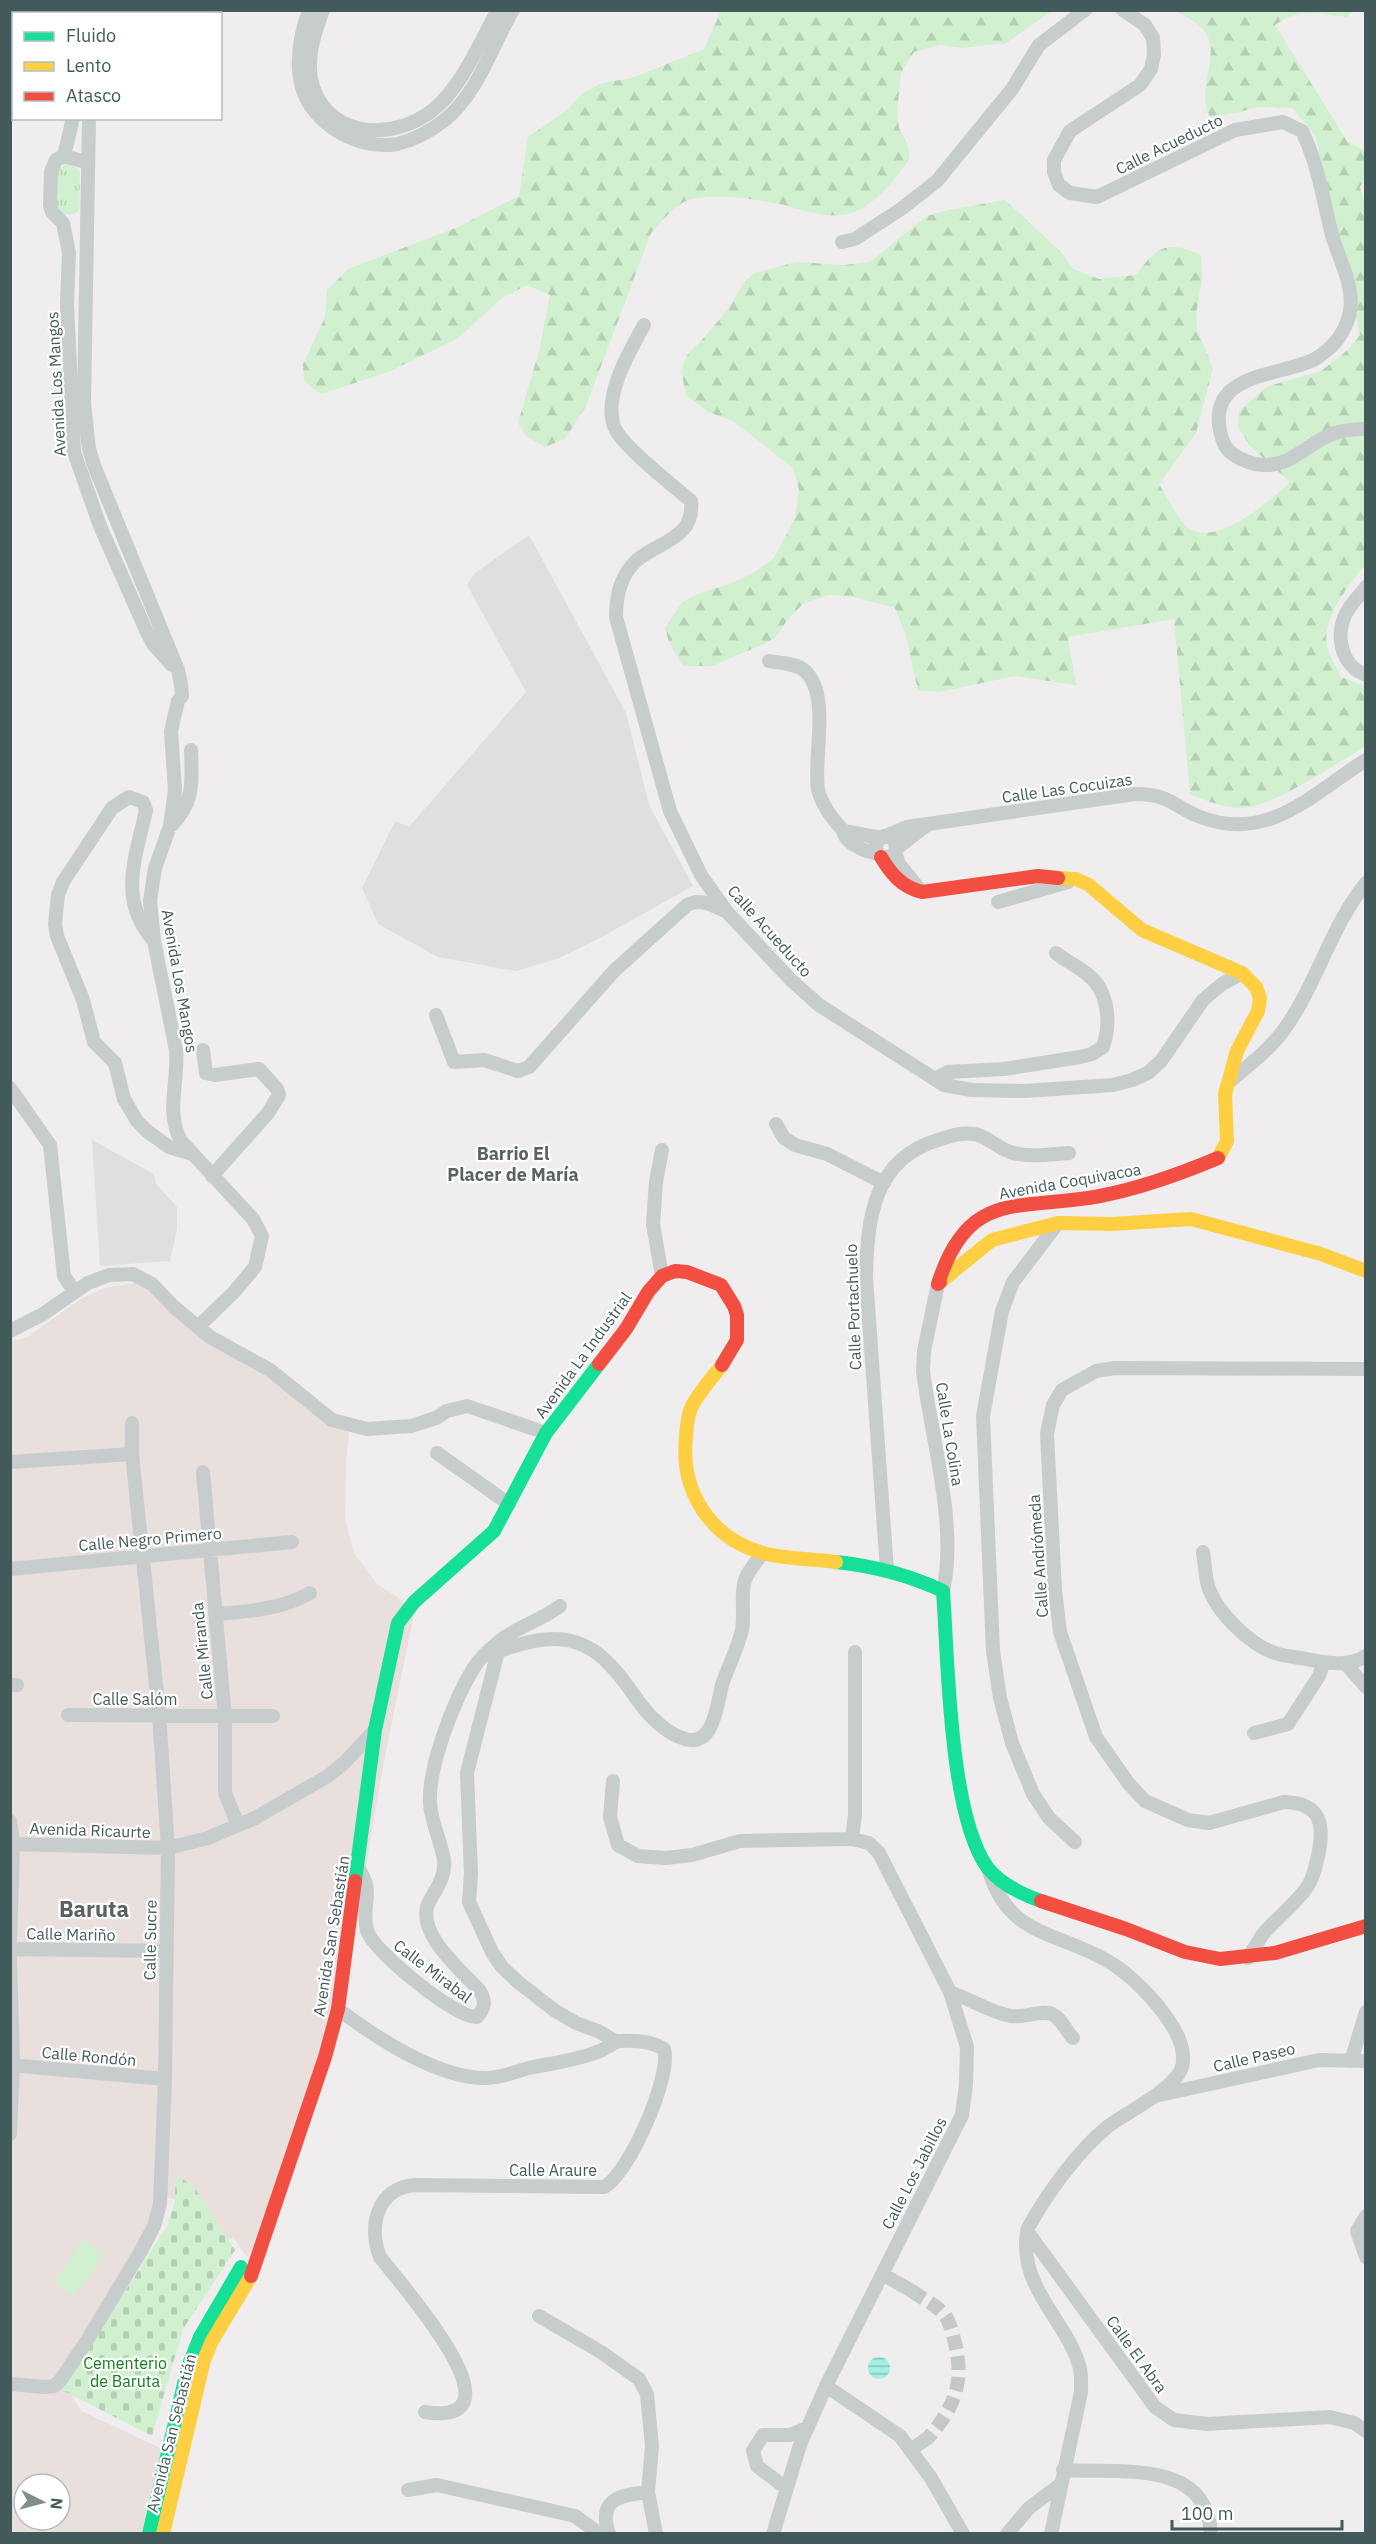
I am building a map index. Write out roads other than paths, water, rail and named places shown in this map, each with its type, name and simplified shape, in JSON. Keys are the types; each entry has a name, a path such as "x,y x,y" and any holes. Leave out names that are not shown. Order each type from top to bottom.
{"street":[{"path":"309,10 300,44 299,71 303,89 316,113 329,126 342,134 367,142 394,144 432,129 453,111 489,60 513,10"},
{"path":"323,10 312,48 313,86 318,98 328,111 343,122 367,131 379,131 402,128 434,110 466,69 498,10"},
{"path":"842,242 855,239 901,209 937,181 1012,89 1040,45 1086,10"},
{"name":"Calle Acueducto","path":"1123,10 1145,25 1153,38 1154,54 1151,69 1140,85 1070,131 1054,159 1054,172 1059,185 1070,193 1097,197 1235,130 1283,122 1302,130 1311,150 1333,238 1347,278 1351,311 1343,332 1326,352 1313,360 1273,370 1235,387 1224,401 1218,417 1221,434 1228,449 1241,458 1254,464 1268,466 1290,460 1330,435 1351,429 1365,429"},
{"name":"Avenida Los Mangos","path":"73,120 64,156 56,160 51,172 50,205 52,212 59,216 66,230 69,253 67,304 74,452 100,526 145,628 153,644 178,670"},
{"name":"Avenida Los Mangos","path":"89,120 84,403 89,449 102,488 178,670 182,696 178,701 171,731 175,790 170,826 152,885 150,901 154,941 178,1065 172,1114 175,1129 192,1154 259,1227 261,1245 255,1267 198,1328"},
{"path":"64,156 82,161 88,157"},
{"path":"59,216 77,221 87,215"},
{"name":"Calle Acueducto","path":"644,325 623,363 614,392 612,416 614,428 648,466 692,501 693,514 687,526 635,562 621,584 616,600 616,617 670,811 701,875 727,912 791,980 819,1005 935,1079 956,1088 1035,1091 1124,1083 1148,1073 1161,1061 1203,1000 1222,984 1242,973"},
{"path":"1365,587 1347,611 1341,635 1345,657 1350,666 1365,675"},
{"name":"Avenida Coquivacoa","path":"770,661 796,666 805,671 811,680 820,733 817,770 819,790 827,811 844,831 845,837 853,844 887,853"},
{"path":"170,826 186,808 190,796 192,750"},
{"name":"Calle Las Cocuizas","path":"882,837 907,827 929,823 963,820 1116,795 1153,794 1177,803 1201,818 1229,823 1254,823 1275,819 1285,814 1365,760"},
{"path":"154,941 144,930 132,900 131,881 146,810 143,802 129,797 112,808 63,882 58,895 55,924 57,936 83,1000 94,1042 115,1063 129,1109 147,1131 156,1138 169,1147 192,1154"},
{"path":"844,831 882,837 875,847 887,853 929,823"},
{"name":"Avenida Coquivacoa","path":"882,837 892,838 887,853 891,875 913,891 921,892 1038,876 1076,879 1089,885 1142,930 1242,973 1255,985 1260,995 1260,1006 1239,1046 1224,1097 1228,1138 1227,1148 1220,1157 1182,1174 1148,1185 1098,1196 992,1211 973,1222 959,1236 948,1253 938,1284"},
{"path":"998,902 1076,879"},
{"path":"1230,1081 1268,1048 1283,1031 1294,1014 1340,922 1365,883"},
{"path":"436,1015 454,1062 484,1060 518,1071 529,1067 614,971 687,905 704,902 727,912"},
{"path":"935,1079 948,1072 1004,1069 1080,1057 1092,1054 1103,1047 1109,1028 1105,1002 1098,986 1088,974 1056,953"},
{"path":"203,1050 206,1073 215,1075 259,1069 277,1089 279,1095 268,1113 212,1176"},
{"path":"10,1088 50,1145 64,1276 74,1291"},
{"path":"776,1124 784,1138 795,1145 827,1154 884,1183"},
{"name":"Calle Portachuelo","path":"887,1570 866,1278 867,1232 871,1210 897,1163 906,1155 930,1142 962,1133 983,1136 1009,1152 1070,1153"},
{"path":"662,1150 656,1182 653,1224 662,1276 675,1271 687,1272 712,1280 721,1286 737,1315 737,1340 731,1352 691,1407 687,1423 684,1453 687,1473 699,1508 707,1519 735,1541 763,1554 839,1561 887,1570 943,1591 962,1791 973,1837 989,1869 995,1891 1004,1905 1047,1936 1091,1953 1121,1969 1142,1987 1174,2030 1182,2051 1184,2061 1180,2072 1170,2083 1106,2128 1077,2155 1027,2231 1026,2254 1031,2274 1080,2367 1081,2392 1051,2534"},
{"path":"938,1284 992,1240 1058,1223 1112,1224 1191,1219 1321,1254 1365,1270"},
{"path":"1058,1223 1014,1282 1002,1311 983,1416 993,1651 1000,1698 1012,1743 1033,1794 1049,1818 1075,1842"},
{"path":"10,1331 43,1314 74,1291 109,1275 133,1274 152,1284 174,1307 210,1337 270,1370 332,1420 354,1427 381,1429 411,1426 466,1406 546,1433"},
{"name":"Avenida La Industrial","path":"375,1730 394,1635 405,1612 494,1531 546,1433 626,1329 648,1292 662,1276"},
{"name":"Calle La Colina","path":"938,1284 924,1351 923,1371 945,1512 946,1575 943,1591"},
{"name":"Calle Andrómeda","path":"1248,1958 1264,1934 1305,1890 1314,1875 1322,1838 1320,1821 1312,1809 1296,1802 1284,1802 1209,1822 1188,1820 1145,1801 1129,1784 1095,1737 1060,1632 1055,1590 1047,1434 1053,1405 1062,1390 1096,1371 1115,1368 1365,1370"},
{"name":"Calle Sucre","path":"10,2384 45,2387 54,2386 60,2381 87,2342 154,2226 160,2204 165,2079 168,1848 159,1714 132,1454 132,1423"},
{"path":"437,1453 509,1504"},
{"path":"10,1462 132,1454"},
{"name":"Calle Miranda","path":"203,1472 225,1718 225,1793 238,1825"},
{"name":"Calle Negro Primero","path":"10,1569 292,1542"},
{"path":"1203,1552 1209,1589 1223,1612 1245,1636 1274,1653 1324,1662 1357,1662 1365,1656"},
{"path":"617,2042 569,2019 518,1983 502,1967 492,1952 469,1902 471,1874 467,1773 492,1653 555,1637 590,1646 613,1667 651,1717 685,1739 694,1740 702,1737 710,1728 716,1714 720,1688 741,1631 745,1581 750,1569 763,1554"},
{"path":"215,1614 238,1613 298,1600 310,1593"},
{"name":"Calle Mirabal","path":"358,1868 367,1881 367,1930 374,1944 384,1956 448,2006 462,2014 477,2017 484,2010 485,2000 480,1991 434,1940 426,1918 426,1910 444,1871 444,1861 430,1804 433,1778 443,1737 457,1699 474,1668 492,1653 500,1641 528,1623 550,1614 560,1606"},
{"path":"613,1781 610,1817 618,1845 638,1857 692,1855 740,1841 852,1839 855,1814 855,1652"},
{"path":"1254,1733 1288,1724 1319,1676 1324,1662"},
{"path":"1345,1663 1365,1687"},
{"name":"Calle Salóm","path":"68,1715 159,1714 225,1718 273,1716"},
{"path":"168,1848 208,1838 255,1818 328,1776 344,1763 375,1730"},
{"name":"Avenida San Sebastián","path":"163,2534 204,2360 212,2341 252,2273 325,2057 338,2009 375,1730"},
{"path":"10,1821 12,1844 10,1940"},
{"name":"Calle Los Jabillos","path":"773,2534 807,2428 962,2115 966,2084 967,2047 950,1992 879,1853 869,1843 852,1839"},
{"name":"Avenida Ricaurte","path":"12,1844 168,1848"},
{"path":"989,1869 1010,1886 1028,1896 1080,1916 1122,1927 1198,1956 1217,1959 1248,1958 1365,1926"},
{"name":"Calle Mariño","path":"10,1949 167,1951"},
{"path":"10,1959 12,2065 10,2134"},
{"path":"950,1992 1012,2016 1050,2013 1058,2017 1073,2038"},
{"name":"Calle Araure","path":"338,2009 402,2053 443,2068 482,2078 498,2078 591,2054 617,2042 641,2041 656,2044 664,2049 667,2058 660,2087 638,2143 611,2184 594,2188 404,2186 388,2197 376,2215 375,2236 380,2257 445,2343 459,2365 466,2382 466,2398 460,2408 453,2413 439,2415 425,2412"},
{"path":"1351,2061 1365,2012"},
{"name":"Calle Paseo","path":"1150,2097 1319,2060 1365,2061"},
{"name":"Calle Rondón","path":"12,2065 165,2079"},
{"path":"1365,2216 1357,2231 1365,2257"},
{"name":"Calle El Abra","path":"1027,2231 1131,2376 1164,2415 1183,2421 1207,2424 1330,2417 1354,2423 1365,2431"},
{"name":"Avenida San Sebastián","path":"149,2534 188,2367 200,2337 242,2266 262,2246"},
{"path":"882,2274 912,2291"},
{"path":"539,2316 601,2352 639,2379 647,2394 652,2446 648,2492 656,2534"},
{"path":"826,2386 900,2436 931,2478 963,2534"},
{"path":"786,2488 757,2466 753,2458 753,2451 763,2435 790,2435 807,2428"},
{"path":"910,2450 928,2438"},
{"path":"1007,2534 1029,2508 1062,2477 1158,2474 1188,2486 1207,2511 1211,2534"},
{"path":"408,2490 437,2485 575,2516 600,2534"},
{"path":"609,2534 604,2521 608,2508 614,2500 621,2495 648,2492"}],"tunnel":[{"path":"912,2291 936,2307 949,2322 959,2367 956,2392 945,2415 928,2438"}],"district":[{"name":"Barrio El Placer de María","path":"513,1164"},
{"name":"Baruta","path":"94,1909"}],"park label":[{"name":"Cementerio de Baruta","path":"125,2372"}]}
